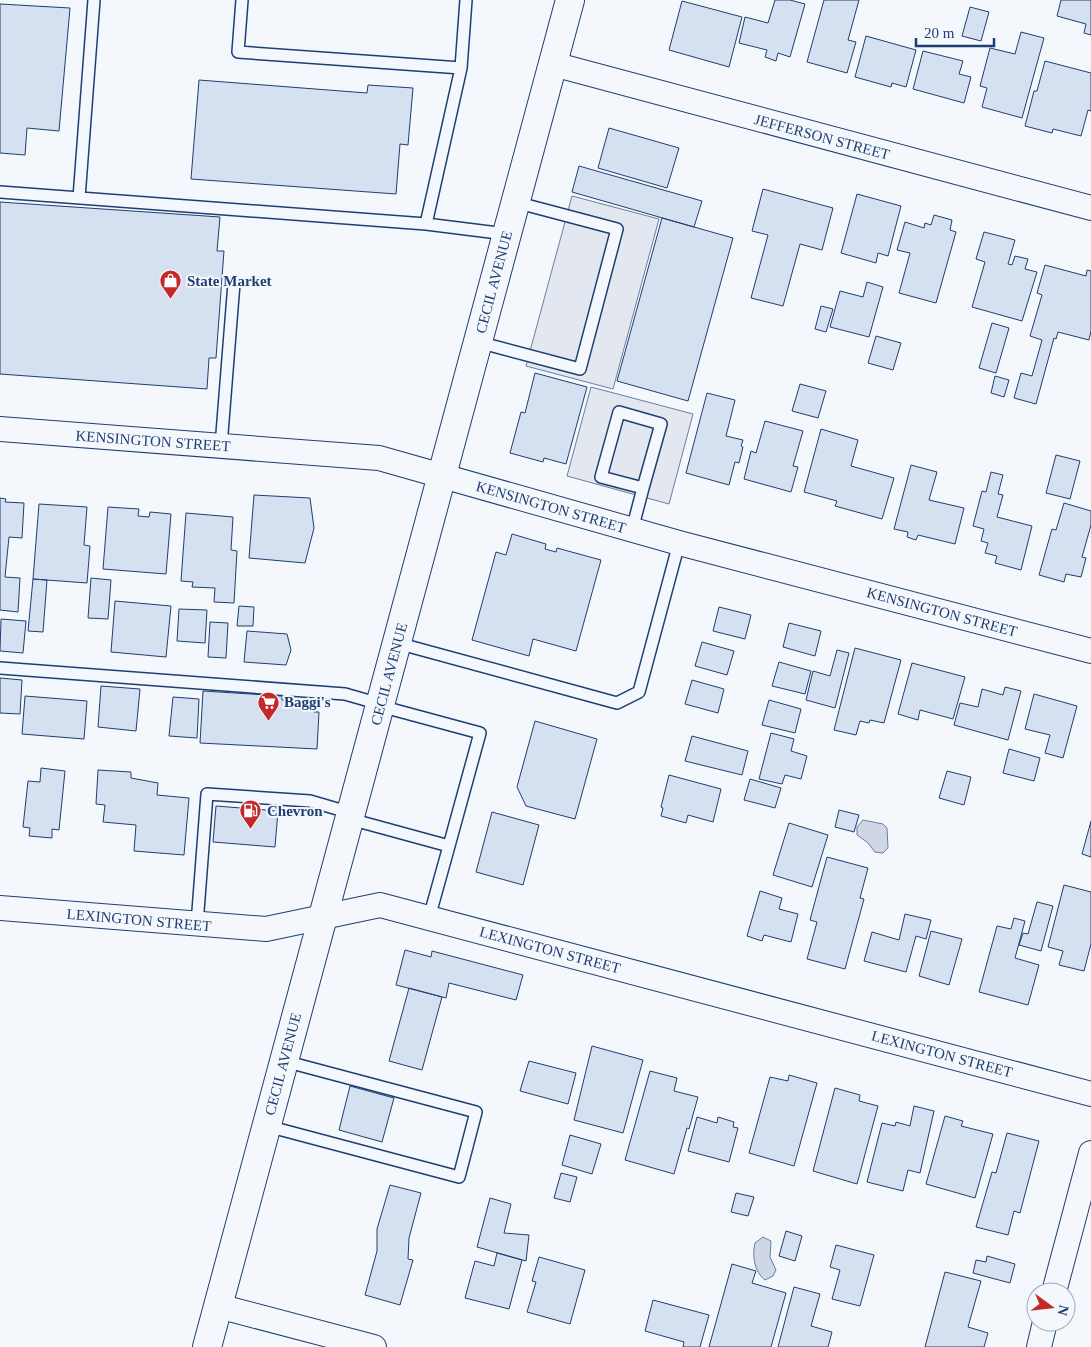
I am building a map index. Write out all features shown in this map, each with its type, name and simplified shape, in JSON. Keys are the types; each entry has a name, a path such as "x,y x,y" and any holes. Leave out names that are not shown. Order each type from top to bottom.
{"main road":[{"name":"CECIL AVENUE","path":"207,1347 553,64 564,1"}],"street":[{"name":"JEFFERSON STREET","path":"553,64 1091,208"},
{"name":"KENSINGTON STREET","path":"0,429 379,458 679,543 1091,651"},
{"name":"LEXINGTON STREET","path":"0,908 266,929 380,906 1091,1094"},
{"path":"1057,1282 1091,1154"},
{"path":"218,1306 374,1347"},
{"path":"1039,1347 1043,1332"}],"lane":[{"path":"79,198 94,0"},
{"path":"242,0 238,52 461,68"},
{"path":"426,224 461,68 466,0"},
{"path":"0,192 426,224 506,234"},
{"path":"478,342 580,369 612,248 617,229 515,202"},
{"path":"221,446 234,283"},
{"path":"632,530 644,488 661,424 619,412 601,476 644,488"},
{"path":"397,643 617,703 639,692 679,543"},
{"path":"0,668 345,694 480,733 429,918"},
{"path":"197,924 207,794 310,802 449,846"},
{"path":"266,1126 459,1177 476,1112 284,1061"}],"shaded area":[{"path":"572,196 659,219 613,389 526,366"},
{"path":"591,387 693,414 669,504 567,476"},
{"path":"863,820 883,824 887,828 888,848 883,853 875,852 867,842 857,835 857,827"},
{"path":"763,1237 771,1241 770,1257 776,1270 773,1276 765,1280 758,1273 754,1258 755,1243"}],"building":[{"path":"775,0 790,0 805,4 790,57 778,53 776,61 765,57 767,50 739,43 745,17 768,23"},
{"path":"824,0 859,0 848,40 856,42 847,73 807,62"},
{"path":"1061,0 1091,0 1091,35 1084,33 1086,24 1057,16"},
{"path":"682,1 742,17 729,67 669,50"},
{"path":"0,4 70,8 59,131 27,128 25,155 0,153"},
{"path":"970,7 989,12 981,41 962,36"},
{"path":"1021,32 1044,38 1022,118 982,107 987,88 980,86 990,48 1015,54"},
{"path":"866,36 916,50 906,87 892,83 891,87 855,77"},
{"path":"923,51 963,61 959,74 971,77 964,103 913,89"},
{"path":"1045,61 1091,73 1091,111 1088,110 1081,136 1053,129 1052,133 1025,126 1034,91 1037,91"},
{"path":"199,80 367,93 368,85 413,88 408,145 400,144 396,194 191,179"},
{"path":"609,128 679,148 667,188 598,168"},
{"path":"579,166 702,201 694,227 572,192"},
{"path":"763,189 833,208 822,250 800,244 783,306 751,298 768,235 752,231"},
{"path":"857,194 901,206 888,256 878,253 876,263 841,253"},
{"path":"0,202 220,217 217,251 224,251 216,358 209,358 207,389 0,374"},
{"path":"934,215 952,220 950,230 956,232 936,303 899,293 910,253 897,250 905,222 924,228 925,223 931,225"},
{"path":"662,218 733,238 688,401 617,381"},
{"path":"984,232 1015,240 1008,264 1012,265 1015,256 1028,259 1025,269 1037,272 1022,321 972,307 985,262 976,259"},
{"path":"1045,265 1086,276 1087,270 1091,271 1091,331 1089,340 1058,332 1056,339 1054,338 1036,404 1014,398 1021,373 1032,376 1042,340 1030,336 1042,295 1037,293"},
{"path":"867,282 883,287 869,337 830,327 840,291 863,297"},
{"path":"821,306 833,309 826,332 815,329"},
{"path":"992,323 1009,328 996,373 979,368"},
{"path":"876,336 901,343 893,370 868,363"},
{"path":"535,373 587,387 566,464 544,458 543,462 510,453 521,412 525,413"},
{"path":"995,376 1009,380 1004,397 991,393"},
{"path":"800,384 826,391 818,418 792,411"},
{"path":"707,393 735,400 726,436 743,440 741,446 743,447 739,463 735,462 729,485 686,473"},
{"path":"765,421 803,431 793,466 798,467 791,492 744,479 751,451 756,453"},
{"path":"821,429 858,440 851,466 894,478 882,519 835,506 837,501 804,492"},
{"path":"1056,455 1080,461 1070,499 1046,493"},
{"path":"911,465 937,472 929,500 964,508 955,544 918,535 916,540 907,537 908,532 894,529"},
{"path":"991,472 1003,475 998,494 1003,495 997,517 1032,526 1021,570 995,563 997,556 985,553 988,543 981,541 984,529 973,526 982,491 986,492"},
{"path":"254,495 310,498 314,528 305,563 249,558"},
{"path":"0,498 6,499 5,502 24,503 22,538 9,537 5,577 20,578 18,612 0,610"},
{"path":"1064,503 1091,511 1091,525 1082,557 1086,558 1081,577 1066,574 1064,582 1039,575 1052,529 1056,530"},
{"path":"39,504 87,507 84,545 90,546 87,583 33,579"},
{"path":"108,507 139,509 138,516 149,517 150,512 171,514 166,574 103,569"},
{"path":"186,513 233,517 231,550 237,551 234,603 214,602 215,588 192,587 193,582 181,581"},
{"path":"512,534 546,544 545,549 556,552 557,548 601,560 576,651 533,639 529,656 472,640 496,552 506,555"},
{"path":"91,578 111,580 108,619 88,618"},
{"path":"33,579 47,580 43,632 28,631"},
{"path":"115,601 171,606 166,657 111,652"},
{"path":"239,606 254,607 253,626 237,626"},
{"path":"719,607 751,615 745,639 713,631"},
{"path":"179,609 207,610 205,643 177,641"},
{"path":"1,619 26,621 23,653 0,651"},
{"path":"210,622 228,623 226,658 208,657"},
{"path":"789,623 821,631 815,656 783,647"},
{"path":"247,631 287,634 291,650 286,665 244,662"},
{"path":"702,642 734,651 727,675 695,666"},
{"path":"855,648 901,660 884,723 870,720 869,723 860,721 856,735 834,730"},
{"path":"837,650 849,653 835,708 806,700 813,671 830,676"},
{"path":"779,662 811,671 805,694 772,686"},
{"path":"912,663 965,677 953,719 920,710 918,720 898,714"},
{"path":"0,678 22,680 20,714 0,713"},
{"path":"692,680 724,689 718,713 685,704"},
{"path":"101,686 140,689 136,731 98,727"},
{"path":"1005,687 1021,691 1008,740 954,725 960,703 978,707 982,689 1003,695"},
{"path":"203,691 282,696 282,700 314,702 314,712 319,712 317,749 200,743"},
{"path":"1034,694 1077,706 1063,758 1045,753 1050,735 1025,729"},
{"path":"25,696 87,701 84,739 22,734"},
{"path":"173,697 199,699 197,738 169,736"},
{"path":"769,700 801,709 795,733 762,725"},
{"path":"535,721 597,739 575,819 526,806 517,787"},
{"path":"771,733 794,739 791,751 807,756 801,779 785,775 782,784 759,779"},
{"path":"692,736 748,751 742,775 685,761"},
{"path":"1009,749 1040,758 1034,781 1003,773"},
{"path":"41,768 65,771 59,830 52,829 52,838 29,836 30,828 23,827 28,781 40,782"},
{"path":"98,770 131,772 131,778 158,783 157,795 189,798 184,855 134,851 136,825 103,822 105,805 96,804"},
{"path":"947,771 971,777 964,805 939,798"},
{"path":"669,775 721,789 713,822 688,815 686,823 661,816 663,808 661,807"},
{"path":"750,779 781,788 775,808 744,800"},
{"path":"216,806 278,811 275,847 213,842"},
{"path":"839,810 859,815 854,832 835,827"},
{"path":"492,812 539,825 523,885 476,872"},
{"path":"1091,821 1091,857 1082,854"},
{"path":"789,823 828,835 812,887 773,875"},
{"path":"827,857 868,868 860,898 864,899 845,969 807,959 817,922 810,920"},
{"path":"1064,885 1091,892 1091,944 1084,971 1059,965 1063,951 1048,947"},
{"path":"760,891 782,898 779,909 798,914 791,942 764,935 762,941 747,936"},
{"path":"1037,902 1053,906 1041,951 1019,945 1023,933 1028,934"},
{"path":"905,914 931,920 926,939 916,936 906,972 864,961 872,932 899,940"},
{"path":"1014,918 1025,921 1015,958 1039,965 1028,1005 979,992 997,926 1011,929"},
{"path":"931,931 962,939 949,985 919,976"},
{"path":"405,950 431,957 432,951 523,975 516,1000 449,983 446,998 396,985"},
{"path":"409,988 442,997 422,1070 389,1061"},
{"path":"592,1046 643,1060 623,1133 574,1120"},
{"path":"529,1061 576,1073 568,1104 520,1091"},
{"path":"650,1071 677,1078 674,1091 698,1097 674,1174 625,1160"},
{"path":"789,1075 817,1083 794,1166 749,1153 770,1077 788,1081"},
{"path":"350,1086 394,1098 382,1142 339,1130"},
{"path":"835,1088 860,1095 859,1101 878,1106 857,1184 813,1171"},
{"path":"914,1106 934,1111 920,1173 908,1170 903,1191 867,1182 882,1123 895,1126 896,1122 910,1126"},
{"path":"945,1116 963,1121 961,1126 993,1134 975,1198 926,1184"},
{"path":"697,1117 717,1123 718,1117 734,1122 733,1127 738,1128 729,1162 688,1151"},
{"path":"1007,1133 1039,1141 1020,1213 1014,1211 1008,1235 976,1227 992,1172 996,1173"},
{"path":"570,1135 601,1144 592,1174 562,1165"},
{"path":"561,1173 577,1177 570,1202 554,1198"},
{"path":"390,1185 421,1193 409,1238 408,1259 413,1260 400,1305 365,1295 377,1251 377,1229"},
{"path":"736,1193 754,1197 748,1216 731,1212"},
{"path":"490,1198 511,1204 504,1233 529,1235 526,1261 477,1247"},
{"path":"786,1231 802,1236 795,1261 779,1256"},
{"path":"836,1245 874,1255 860,1306 832,1299 840,1270 830,1267"},
{"path":"497,1253 522,1260 509,1309 465,1298 475,1261 494,1266"},
{"path":"987,1256 1015,1264 1010,1283 973,1273 976,1260 986,1262"},
{"path":"539,1257 585,1270 570,1324 527,1312 536,1282 532,1281"},
{"path":"732,1264 756,1271 752,1283 786,1293 771,1347 709,1347"},
{"path":"945,1272 981,1281 968,1327 988,1333 984,1347 925,1347"},
{"path":"794,1287 820,1294 811,1326 832,1332 828,1347 778,1347"},
{"path":"653,1300 709,1315 700,1347 683,1347 684,1342 645,1331"}],"place":[{"name":"State Market","path":"171,300"},
{"name":"Baggi's","path":"268,721"},
{"name":"Chevron","path":"251,830"}]}
